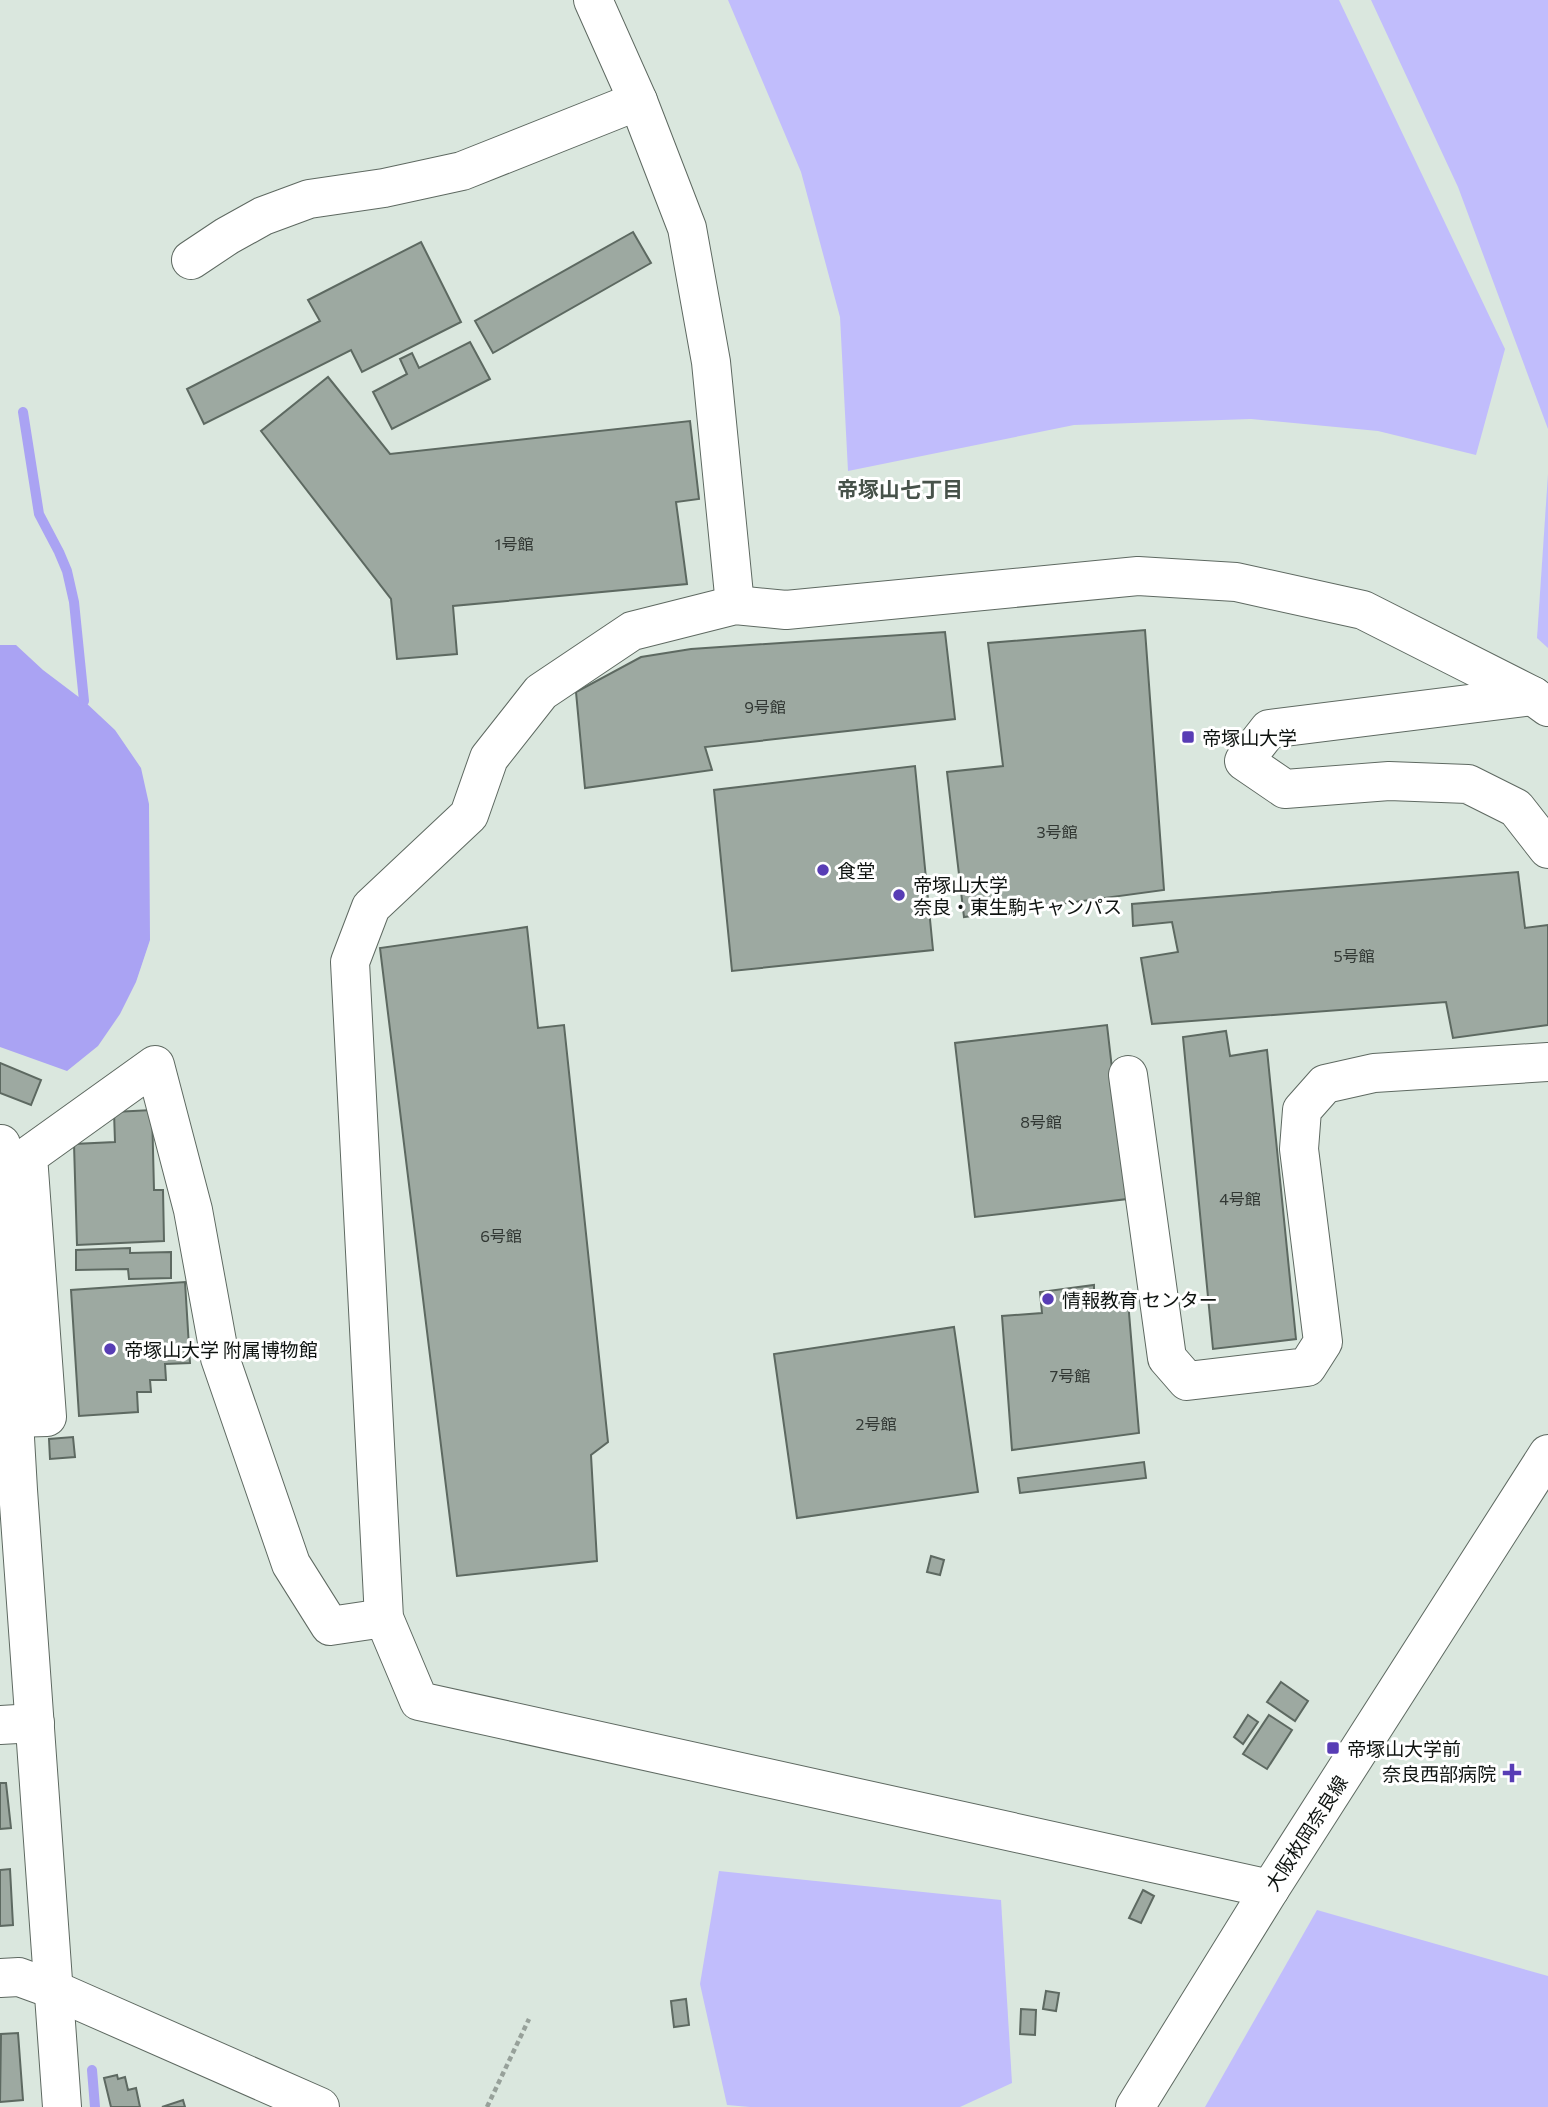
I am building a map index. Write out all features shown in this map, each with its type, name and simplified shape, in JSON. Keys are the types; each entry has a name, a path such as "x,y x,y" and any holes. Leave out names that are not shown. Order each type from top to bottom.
{"street":[{"path":"593,0 638,101 687,228 711,362 735,605"},
{"path":"191,260 262,216 309,199 384,188 462,171 638,101"},
{"path":"1270,1889 419,1701 384,1618 350,962 371,907 469,815 489,758 541,692 632,631 735,605 786,610 1138,576 1236,582 1363,610 1540,702"},
{"path":"1540,702 1269,729 1244,761 1285,789 1389,781 1468,784 1516,808 1548,849"},
{"path":"1128,1075 1167,1359 1187,1381 1307,1367 1323,1342 1299,1149 1302,1110 1325,1084 1374,1073 1548,1062"},
{"path":"13,1418 47,1417 28,1156 155,1065 193,1210 220,1358 291,1564 330,1626 384,1618"},
{"path":"1,1144 2,1247 13,1418 9,1491 18,1724 52,1989 62,2107"},
{"name":"大阪枚岡奈良線","path":"1135,2107 1270,1889 1548,1454"},
{"path":"0,1979 19,1977 52,1989 320,2107"}],"path":[{"path":"487,2107 529,2019"}],"shaded area":[{"path":"728,0 1339,0 1505,349 1476,455 1378,431 1251,419 1074,425 848,471 840,317 801,172"},
{"path":"1371,0 1548,0 1548,429 1458,187"},
{"path":"1548,474 1548,648 1537,638"},
{"path":"0,645 16,645 115,730 141,768 149,804 150,940 136,982 120,1014 98,1046 67,1071 0,1047"},
{"path":"719,1871 1001,1900 1012,2083 960,2107 727,2105 700,1984"},
{"path":"1317,1910 1548,1976 1548,2107 1205,2107"}],"building":[{"path":"633,232 651,263 493,353 475,321"},
{"path":"421,242 461,322 362,372 351,350 204,424 187,389 320,321 308,300"},
{"path":"470,342 490,379 392,429 373,392 407,374 400,359 412,353 419,368"},
{"path":"328,377 390,454 690,421 699,499 676,502 687,584 453,606 457,654 397,659 391,599 261,431"},
{"path":"1145,630 1164,890 964,917 947,772 1003,766 988,643"},
{"path":"945,632 955,719 705,747 712,770 585,788 576,692 641,657 691,649"},
{"name":"食堂","path":"915,766 933,950 732,971 714,790"},
{"path":"1518,872 1525,928 1548,925 1548,1025 1453,1038 1446,1002 1152,1024 1141,958 1178,952 1172,922 1133,926 1132,904"},
{"path":"527,927 538,1028 564,1025 608,1442 591,1455 597,1561 457,1576 380,948"},
{"path":"1107,1025 1127,1199 975,1217 955,1043"},
{"path":"1226,1031 1230,1056 1267,1050 1296,1339 1213,1349 1183,1037"},
{"path":"0,1063 41,1080 31,1105 0,1093"},
{"path":"152,1110 154,1190 163,1190 164,1241 77,1245 74,1144 115,1142 114,1112"},
{"path":"130,1248 130,1253 171,1252 171,1278 129,1279 128,1269 76,1270 76,1250"},
{"path":"185,1282 190,1363 165,1364 166,1380 150,1380 151,1392 137,1392 138,1412 79,1416 71,1290"},
{"path":"1094,1285 1094,1307 1128,1301 1139,1433 1012,1450 1002,1316 1042,1313 1040,1292"},
{"path":"954,1327 978,1492 797,1518 774,1354"},
{"path":"73,1437 75,1457 50,1459 49,1439"},
{"path":"1144,1462 1146,1478 1020,1493 1018,1478"},
{"path":"931,1556 944,1560 940,1575 927,1572"},
{"path":"1281,1682 1308,1701 1295,1721 1267,1702"},
{"path":"1248,1715 1258,1722 1243,1744 1234,1737"},
{"path":"1269,1715 1292,1730 1267,1769 1243,1754"},
{"path":"0,1783 6,1783 11,1828 0,1829"},
{"path":"10,1869 13,1925 0,1926 0,1870"},
{"path":"1143,1890 1154,1896 1141,1923 1129,1918"},
{"path":"1046,1991 1059,1993 1056,2011 1043,2009"},
{"path":"686,1999 689,2025 674,2027 671,2001"},
{"path":"1021,2009 1036,2010 1035,2035 1020,2034"},
{"path":"18,2033 23,2100 0,2102 1,2034"},
{"path":"117,2075 118,2079 125,2077 128,2090 136,2088 140,2107 111,2107 104,2078"},
{"path":"183,2100 185,2107 162,2107"}],"waterway":[{"path":"23,412 39,514 67,571 74,602 84,701"},
{"path":"92,2070 95,2107"}],"place":[{"name":"帝塚山大学","path":"1188,737"},
{"name":"食堂","path":"823,870"},
{"name":"帝塚山大学 奈良・東生駒キャンパス","path":"899,895"},
{"name":"情報教育 センター","path":"1048,1299"},
{"name":"帝塚山大学 附属博物館","path":"110,1349"},
{"name":"帝塚山大学前","path":"1333,1748"},
{"name":"奈良西部病院","path":"1512,1773"}],"district":[{"name":"帝塚山七丁目","path":"900,488"}]}
